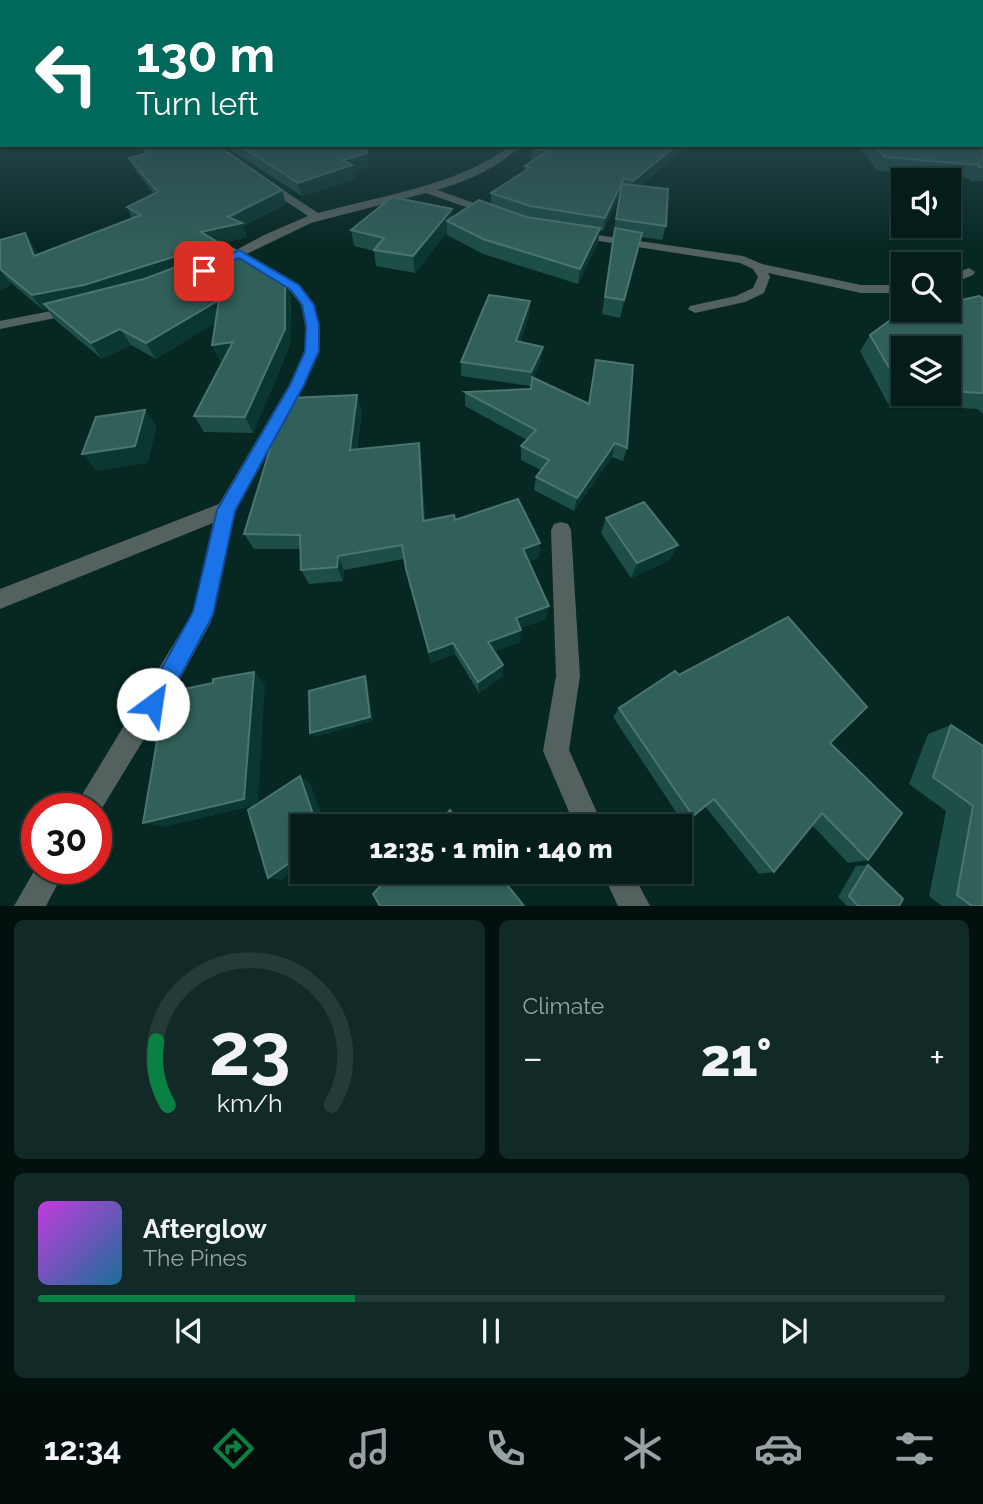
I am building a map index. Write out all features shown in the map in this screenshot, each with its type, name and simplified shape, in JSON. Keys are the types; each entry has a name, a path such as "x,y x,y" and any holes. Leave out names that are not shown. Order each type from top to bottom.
{"street":[{"path":"204,271 317,217 430,191 479,172 492,163"},
{"path":"258,178 317,217"},
{"path":"430,191 505,217"},
{"path":"559,232 743,260 758,267 861,289 891,289"},
{"path":"97,793 167,680 203,615 226,510 297,385 312,351 312,325 308,305 303,296 295,288 239,253"},
{"path":"695,309 740,299 759,290 764,277 758,267"},
{"path":"961,275 969,272"},
{"path":"0,325 86,308"},
{"path":"0,599 226,510"},
{"path":"561,530 568,676 556,751 584,814"},
{"path":"29,905 42,884"},
{"path":"623,884 635,905"}],"building":[{"path":"134,163 243,163 282,190 228,217 242,223 201,232 216,241 84,285 32,295 0,269 0,240 25,233 34,256 141,215 127,207 158,192"},
{"path":"267,163 352,165 298,183"},
{"path":"529,163 655,163 633,181 624,178 605,218 530,206 491,193 531,167 525,166"},
{"path":"959,163 983,163 983,167"},
{"path":"622,184 668,189 666,226 616,219"},
{"path":"392,197 452,209 413,256 374,250 384,238 351,230"},
{"path":"479,200 526,217 600,228 580,269 483,239 447,221"},
{"path":"615,228 642,233 624,300 605,297"},
{"path":"230,247 285,281 285,329 245,417 194,416 233,342 212,345 219,300 146,343 120,329 91,343 44,304 144,279"},
{"path":"489,295 530,301 516,341 543,347 531,372 461,362"},
{"path":"979,296 983,298 983,393 961,392 961,336 891,336 891,371 870,335 891,320 891,322 961,322 961,300"},
{"path":"596,360 633,365 627,448 615,443 577,498 536,477 549,460 521,446 536,430 465,392 531,389 532,377 589,404"},
{"path":"357,395 350,450 419,443 423,521 454,515 455,520 518,499 540,543 523,549 549,606 516,618 521,630 488,642 503,665 478,682 453,643 429,652 402,545 338,556 337,567 301,570 300,535 244,534 282,410 289,398"},
{"path":"145,410 135,446 82,454 96,417"},
{"path":"644,502 678,545 637,563 606,518"},
{"path":"788,617 867,707 830,743 902,813 868,860 822,813 774,872 714,799 693,816 619,708 675,671 679,675"},
{"path":"254,672 244,799 143,823 158,735 145,738 152,699 155,695 213,683 213,679"},
{"path":"365,676 370,717 310,733 309,691"},
{"path":"951,725 983,746 983,906 972,906 957,895 973,806 933,777"},
{"path":"300,776 313,814 290,814 290,862 268,878 248,810"},
{"path":"868,865 903,899 899,906 858,906 849,896"},
{"path":"382,884 507,884 524,906 380,906 373,894"}],"route":[{"path":"153,704 203,615 226,510 297,385 312,351 312,325 308,305 295,288 239,253 204,271"}]}
